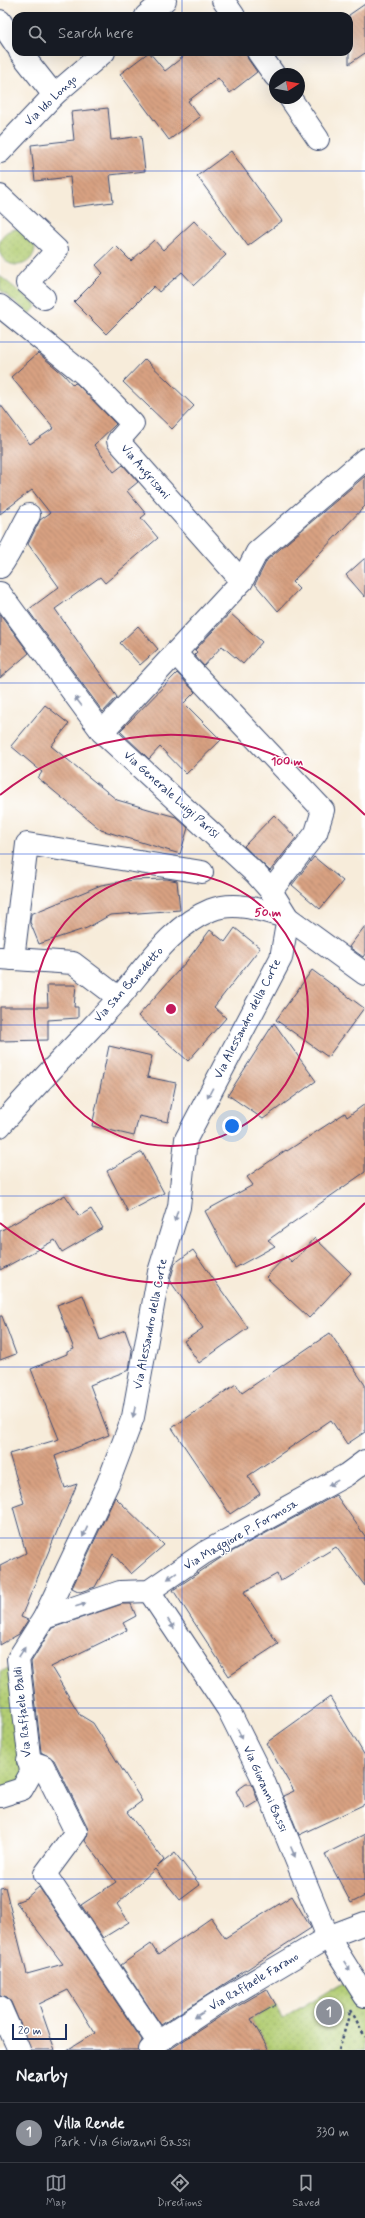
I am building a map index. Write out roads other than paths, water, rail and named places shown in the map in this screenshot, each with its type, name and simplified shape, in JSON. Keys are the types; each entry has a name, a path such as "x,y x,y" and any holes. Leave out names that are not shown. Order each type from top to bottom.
{"street":[{"path":"151,12 165,0"},
{"path":"223,0 231,12"},
{"path":"0,21 12,39"},
{"path":"23,56 54,95"},
{"name":"Via Ido Longo","path":"0,152 54,95 99,56"},
{"path":"261,56 269,68"},
{"path":"294,104 318,139"},
{"path":"0,196 63,245 27,282 44,298"},
{"name":"Via Angrisani","path":"0,306 85,375 133,424 118,441 242,581"},
{"path":"102,732 242,581 257,552 365,459"},
{"path":"0,567 11,552 15,539 30,515"},
{"name":"Via Generale Luigi Parisi","path":"0,593 102,732 217,837 271,891 288,918 365,974"},
{"path":"175,653 323,810 316,833 271,891"},
{"path":"119,998 73,963 7,958 27,844 202,872"},
{"name":"Via San Benedetto","path":"0,1126 119,998 166,944 188,923 212,910 235,906 258,909 288,918"},
{"name":"Via Alessandro della Corte","path":"44,1618 108,1483 133,1417 159,1272 179,1207 186,1139 281,958 288,918"},
{"name":"Via Maggiore P. Formosa","path":"149,1591 204,1553 346,1475 365,1461"},
{"path":"44,1618 120,1592 149,1591"},
{"name":"Via Giovanni Bassi","path":"149,1591 228,1709 262,1777 328,1937 360,2002"},
{"name":"Via Raffaele Baldi","path":"0,1796 22,1789 31,1773 28,1761 18,1659 44,1618"},
{"path":"28,1761 43,1766 76,1832 45,1874 154,2046"},
{"name":"Via Raffaele Farano","path":"154,2046 214,2005 328,1937 365,1923"},
{"path":"0,2007 19,2050"}],"place":[{"name":"Villa Rende","path":"329,2012"}]}
